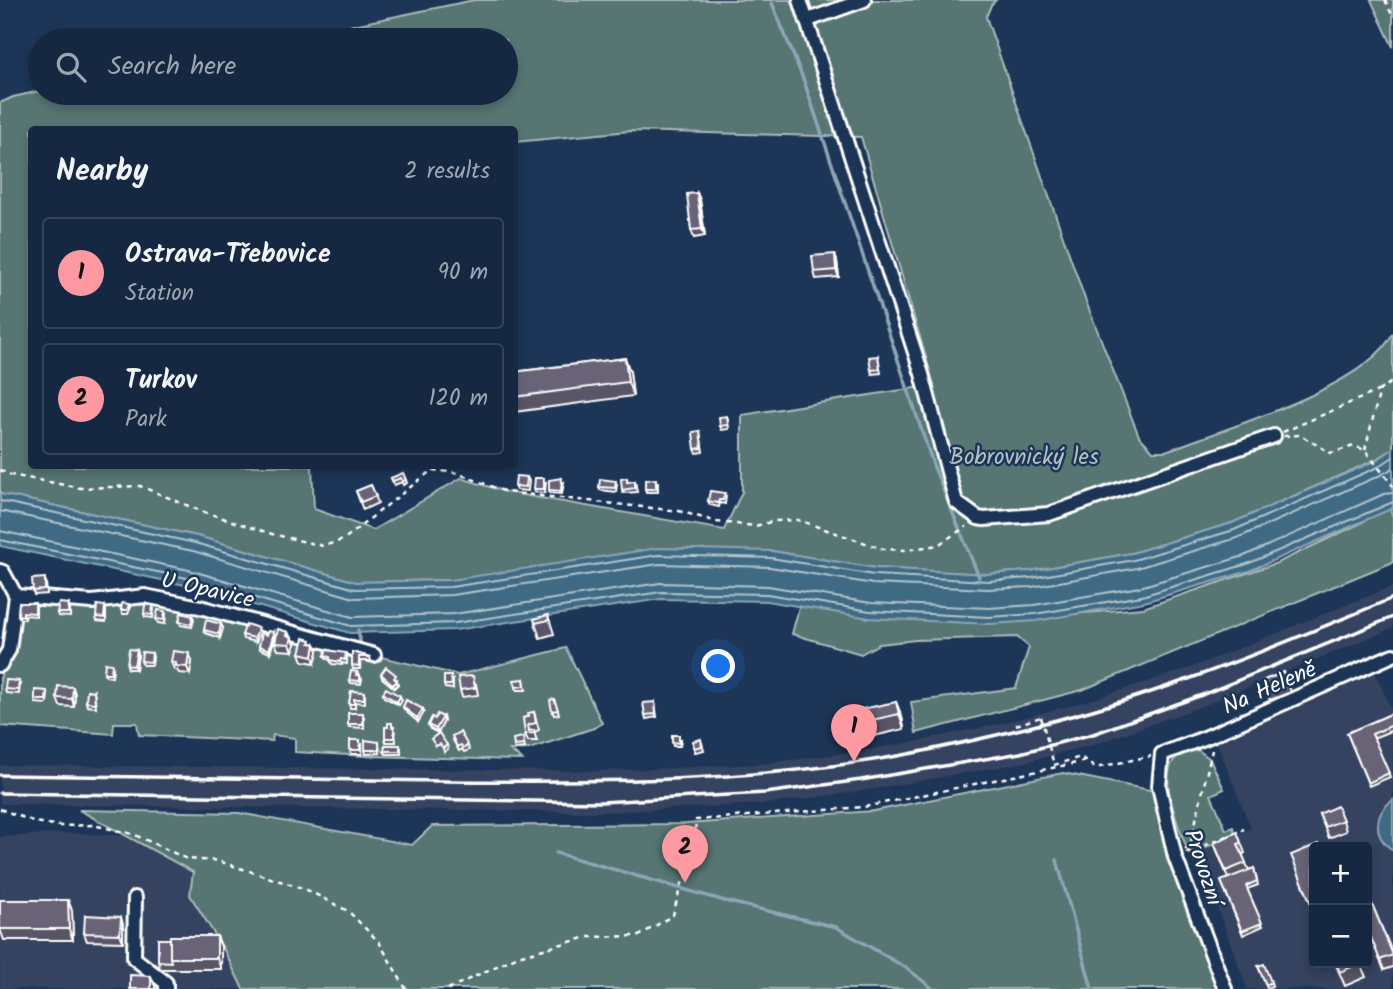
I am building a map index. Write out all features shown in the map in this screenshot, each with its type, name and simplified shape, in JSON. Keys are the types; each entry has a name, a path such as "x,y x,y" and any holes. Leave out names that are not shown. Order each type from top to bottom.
{"street":[{"path":"800,0 922,374 956,502 978,518 1049,514 1274,436"},
{"path":"807,20 864,0"},
{"path":"0,571 16,596 9,650 0,664"},
{"name":"U Opavice","path":"16,596 92,602 145,596 200,607 374,655"},
{"name":"Na Heleně","path":"1162,754 1207,737 1393,655"},
{"name":"Provozní","path":"1162,754 1159,786 1175,857 1225,989"},
{"path":"135,898 134,958 166,983 166,989"}],"path":[{"path":"1385,0 1393,18"},
{"path":"1274,436 1380,390 1393,381"},
{"path":"1365,450 1380,390"},
{"path":"1274,436 1300,435 1331,453 1354,446 1365,450 1393,486"},
{"path":"0,470 11,475 81,488 141,486 201,511 272,534 323,546 343,540 432,470 457,473 506,492 679,511 717,522 755,526 775,521 798,520 883,549 906,550 938,545 978,518"},
{"path":"1016,725 1041,718 1054,765 1081,757 1095,768 1162,754"},
{"path":"1212,749 1187,851 1244,829"},
{"path":"448,989 518,956 588,937 639,936 674,915 681,885 692,871 696,820 864,807 1086,761"},
{"path":"0,809 35,822 60,826 93,825 133,834 187,859 218,861 305,889 348,911 379,942 406,989"}],"shaded area":[{"path":"1393,586 1393,628 1205,705 1096,744 1022,763 862,791 766,804 601,812 0,804 0,765 604,771 759,764 853,752 914,742 1084,702 1190,668"},
{"path":"1375,673 1393,712 1393,989 1247,989 1197,851 1251,828 1217,743"},
{"path":"70,833 128,836 194,872 223,948 243,989 0,989 0,837"}],"green space":[{"name":"Bobrovnický les","path":"474,0 996,0 986,17 1085,299 1139,436 1153,451 1166,451 1291,404 1355,372 1378,353 1393,333 1393,449 1375,460 1232,523 1132,553 1030,571 988,574 875,568 772,551 451,580 356,582 197,536 0,494 0,103 28,94 28,105 518,105 518,28 340,28"},
{"path":"1371,0 1393,0 1393,47"},
{"path":"1389,506 1393,517 1393,562 1082,690 916,733 911,702 1016,688 1029,647 1017,637 916,640 879,644 861,654 792,634 801,600 990,621 1143,608 1277,563 1359,524"},
{"path":"19,603 158,605 458,675 566,648 602,723 529,749 510,750 522,760 295,752 295,738 273,735 272,741 139,735 137,723 114,723 113,734 0,726 0,678 14,650"},
{"path":"1198,750 1210,759 1224,789 1211,795 1226,830 1233,827 1236,835 1189,854 1173,809 1169,776 1172,763 1182,754"},
{"path":"1063,773 1155,791 1161,834 1218,989 243,989 223,948 190,895 193,872 79,810 239,813 412,845 432,826 686,824 874,811"}],"water":[{"path":"1393,449 1393,508 1249,571 1144,602 1036,621 989,624 869,618 767,601 661,599 455,630 350,633 185,585 0,546 0,494 197,536 356,582 451,580 658,548 772,551 875,568 988,574 1030,571 1132,553 1232,523 1375,461"},
{"path":"1393,800 1393,850 1381,839 1378,825 1382,811"}],"building":[{"path":"697,193 702,229 691,230 687,194"},
{"path":"835,254 836,270 814,272 812,256"},
{"path":"878,356 880,369 871,370 869,357"},
{"path":"625,358 628,382 518,396 518,371"},
{"path":"727,416 728,425 720,426 719,417"},
{"path":"700,431 702,448 695,449 693,432"},
{"path":"403,473 406,480 402,481 401,478 393,481 391,478"},
{"path":"516,476 527,477 526,487 515,486"},
{"path":"535,478 544,478 544,489 534,489"},
{"path":"562,478 561,491 549,490 549,480"},
{"path":"627,478 627,482 635,481 635,488 622,490 621,479"},
{"path":"600,479 616,481 615,488 599,487"},
{"path":"656,479 656,489 645,489 645,480"},
{"path":"371,485 376,496 361,502 356,491"},
{"path":"710,491 725,493 723,500 718,503 708,501"},
{"path":"45,578 45,590 33,591 32,579"},
{"path":"19,603 35,603 35,613 23,612 23,616 18,615"},
{"path":"59,603 69,604 68,613 57,613"},
{"path":"122,603 129,604 127,610 121,610"},
{"path":"97,605 105,606 104,618 96,617"},
{"path":"145,605 153,605 152,615 144,614"},
{"path":"158,610 165,611 164,620 156,619"},
{"path":"181,613 193,616 191,624 179,621"},
{"path":"548,615 549,620 535,623 534,619"},
{"path":"206,620 221,624 219,634 204,630"},
{"path":"246,624 258,628 255,638 242,635"},
{"path":"278,629 288,632 287,635 292,637 290,644 275,643"},
{"path":"268,631 274,632 269,650 259,646 262,633 267,635"},
{"path":"304,638 315,644 313,656 300,653"},
{"path":"129,649 137,650 134,666 127,665"},
{"path":"326,650 346,653 345,660 330,660 330,657 325,656"},
{"path":"173,651 189,653 187,667 176,666 176,663 171,662"},
{"path":"142,652 152,653 151,662 141,661"},
{"path":"352,652 370,657 359,657 359,666 352,665"},
{"path":"105,663 112,664 111,673 104,673"},
{"path":"386,667 396,675 394,678 397,681 393,685 381,674"},
{"path":"351,671 360,675 360,681 349,680"},
{"path":"1284,672 1289,684 1267,693 1262,681"},
{"path":"444,676 451,676 452,685 444,685"},
{"path":"473,676 475,688 460,690 458,677"},
{"path":"524,679 525,686 516,687 514,680"},
{"path":"6,680 19,681 18,690 5,689"},
{"path":"58,686 73,687 72,699 57,698"},
{"path":"386,688 400,696 397,702 383,693"},
{"path":"35,690 47,691 46,700 35,700"},
{"path":"87,690 94,691 95,703 86,702"},
{"path":"351,691 364,692 364,699 354,699 354,704 349,704"},
{"path":"554,699 558,710 552,711 550,700"},
{"path":"406,700 423,709 417,718 403,707"},
{"path":"655,702 656,714 645,715 643,703"},
{"path":"896,702 899,714 859,723 857,710"},
{"path":"534,712 536,723 528,725 529,731 534,730 535,733 525,734 523,718"},
{"path":"348,713 363,713 363,724 348,724"},
{"path":"1393,713 1393,725 1372,734 1389,773 1368,783 1347,733"},
{"path":"437,714 443,717 436,729 428,725"},
{"path":"388,723 392,723 394,727 394,738 385,738 385,727 388,727"},
{"path":"460,732 468,746 463,748 461,745 457,747 452,736"},
{"path":"439,733 447,745 443,748 440,744 436,746 431,739"},
{"path":"672,735 679,735 679,743 672,742"},
{"path":"523,737 524,745 514,746 513,739"},
{"path":"701,739 702,746 694,748 693,741"},
{"path":"350,740 360,740 360,750 350,750"},
{"path":"365,740 379,742 379,750 365,750"},
{"path":"385,745 400,745 400,751 384,751"},
{"path":"1337,806 1343,820 1325,827 1319,814"},
{"path":"1237,832 1241,843 1238,844 1246,863 1226,871 1214,843"},
{"path":"1309,848 1309,899 1291,855"},
{"path":"1254,868 1257,881 1246,886 1262,923 1242,931 1221,881"},
{"path":"0,900 68,900 69,929 0,929"},
{"path":"1372,904 1393,955 1380,960 1372,940"},
{"path":"85,915 121,917 120,934 84,933"},
{"path":"170,936 217,936 217,958 170,958"},
{"path":"158,939 170,939 171,962 158,961"},
{"path":"1264,964 1271,982 1266,985 1258,966"},
{"path":"130,975 151,976 151,989 130,989"}],"waterway":[{"path":"772,3 804,81 934,467 979,577"},
{"path":"358,630 361,646"},
{"path":"556,853 725,901 836,927 908,969 933,989"},
{"path":"1057,860 1092,989"}],"railway":[{"path":"0,775 562,781 682,778 801,770 919,752 1023,729 1092,710 1219,668 1393,598"},
{"path":"0,793 601,802 765,793 1020,753 1093,734 1202,695 1393,617"}],"place":[{"name":"Ostrava-Třebovice","path":"854,762"},
{"name":"Turkov","path":"685,883"}]}
